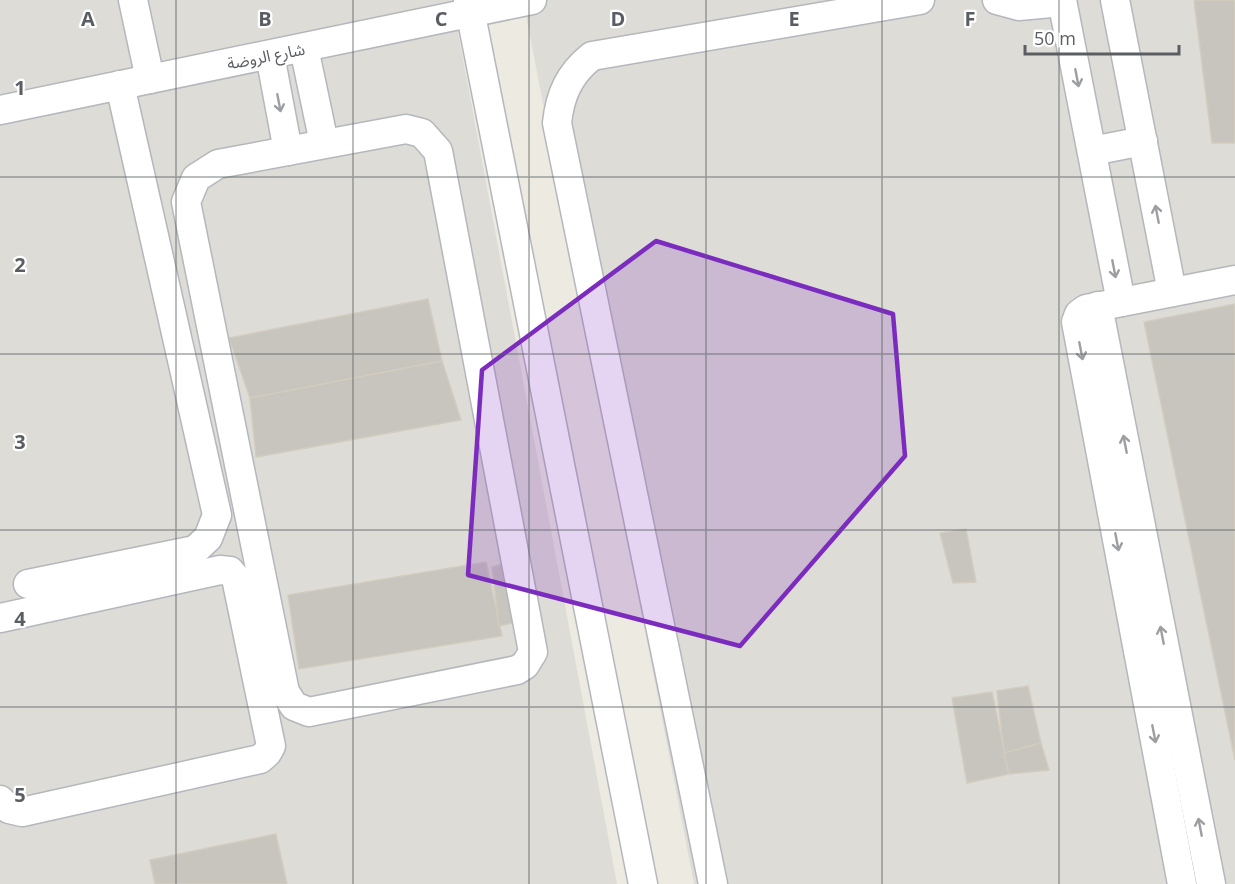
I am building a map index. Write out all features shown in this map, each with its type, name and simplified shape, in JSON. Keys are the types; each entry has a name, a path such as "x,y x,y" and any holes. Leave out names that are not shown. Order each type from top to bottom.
{"street":[{"path":"132,0 150,79"},
{"name":"شارع الروضة","path":"0,110 304,48 469,6 532,0"},
{"path":"713,884 557,123 559,108 567,83 592,56 920,0"},
{"path":"997,0 1026,6 1062,1 1092,151 1109,304 1211,884"},
{"path":"1115,0 1172,292"},
{"path":"469,6 643,884"},
{"path":"304,48 324,143"},
{"path":"270,55 288,151"},
{"path":"28,584 195,550 208,538 217,514 120,86"},
{"path":"406,129 422,133 438,151 533,645 530,658 517,670 317,712 309,712 294,706 285,692 186,211 191,185 210,167 288,151 406,129"},
{"path":"1092,151 1143,141"},
{"path":"1182,884 1077,330 1079,314 1109,304 1235,280"},
{"path":"0,618 224,570 230,571 237,578 270,741 267,753 260,759 22,812 3,807"}],"highlighted area":[{"path":"656,241 893,314 905,456 740,646 468,575 482,370"}],"shaded area":[{"path":"0,0 452,0 617,884 0,884"},
{"path":"523,0 1235,0 1235,884 694,884"}],"building":[{"path":"1194,0 1235,0 1235,143 1212,143"},
{"path":"428,299 442,361 250,398 229,338"},
{"path":"1235,304 1235,760 1144,322"},
{"path":"442,361 461,420 256,457 250,398"},
{"path":"966,529 976,582 953,583 940,533"},
{"path":"486,562 502,636 299,669 288,595"},
{"path":"509,562 517,622 499,626 492,567"},
{"path":"1028,686 1041,743 1004,753 997,691"},
{"path":"992,692 1009,774 967,783 952,698"},
{"path":"1041,743 1049,770 1009,774 1004,753"},
{"path":"276,834 287,884 155,884 150,860"}]}
